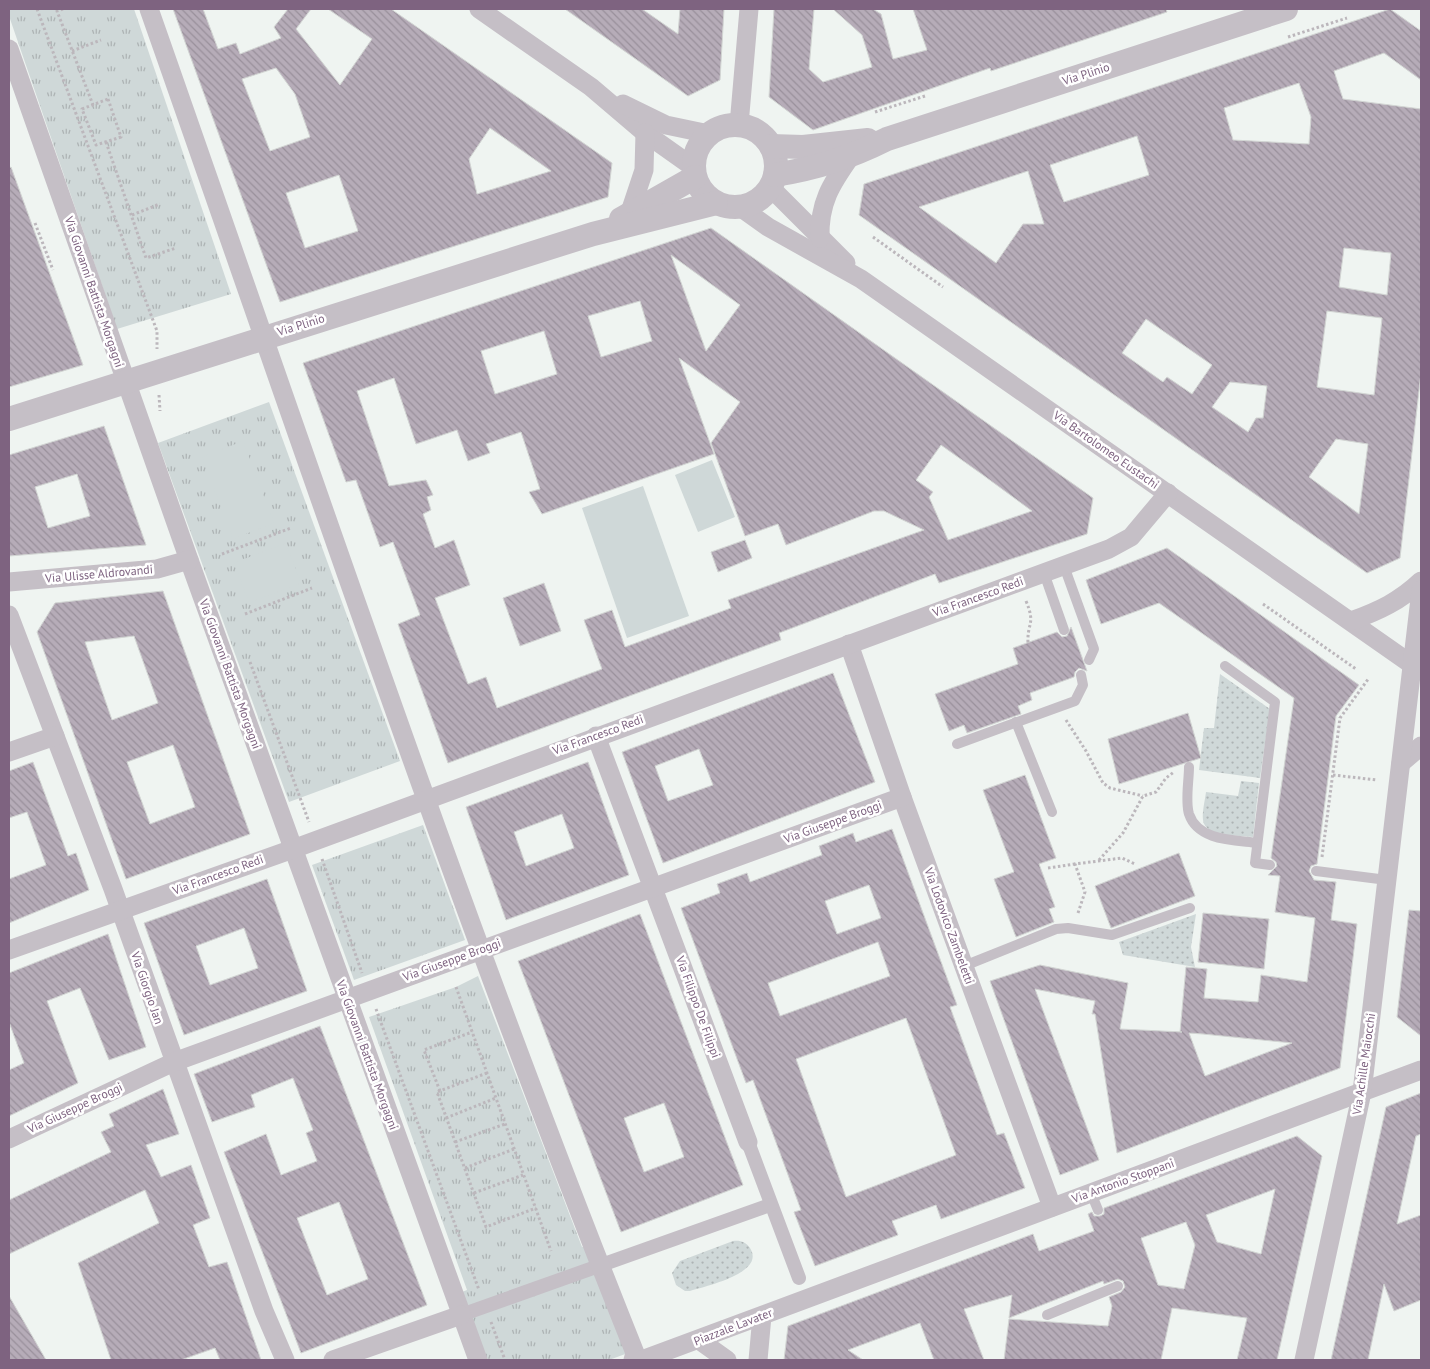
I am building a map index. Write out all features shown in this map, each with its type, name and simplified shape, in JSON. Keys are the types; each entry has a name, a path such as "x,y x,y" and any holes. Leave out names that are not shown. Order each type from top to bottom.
{"street":[{"path":"149,9 427,799 635,1353 633,1360"},
{"path":"479,9 591,87 694,172"},
{"path":"739,125 749,9"},
{"name":"Via Plinio","path":"772,181 852,156 887,139 1286,9"},
{"name":"Via Giovanni Battista Morgagni","path":"9,49 189,560 461,1315"},
{"path":"591,87 666,125 709,134"},
{"path":"716,203 702,191 694,172 696,152 709,134 724,126 739,125 758,132 771,146 775,160 772,181 754,203 740,207"},
{"path":"629,215 644,170 645,133"},
{"name":"Via Plinio","path":"771,146 803,147 887,139"},
{"path":"820,238 820,221 825,198 837,176 852,156"},
{"name":"Via Plinio","path":"593,234 629,215 694,172"},
{"name":"Via Bartolomeo Eustachi","path":"772,181 820,238 861,278"},
{"name":"Via Plinio","path":"9,419 593,234 716,203"},
{"name":"Via Bartolomeo Eustachi","path":"716,203 740,207 768,227 861,278 1351,621 1418,665"},
{"name":"Via Francesco Redi","path":"9,950 1109,549 1131,537 1168,493"},
{"name":"Via Ulisse Aldrovandi","path":"9,582 157,569 189,560"},
{"path":"1351,621 1392,605 1421,581"},
{"name":"Via Achille Maiocchi","path":"1304,1360 1362,1092 1401,763 1418,665 1421,590"},
{"name":"Via Giorgio Jan","path":"9,616 120,910 264,1311 285,1360"},
{"name":"Via Lodovico Zambeletti","path":"849,644 902,797 1052,1207"},
{"path":"9,752 55,736"},
{"name":"Via Filippo De Filippi","path":"596,736 770,1205 799,1278"},
{"path":"1401,763 1421,746"},
{"name":"Via Giuseppe Broggi","path":"9,1139 174,1062 902,797"},
{"name":"Via Antonio Stoppani","path":"824,1292 1052,1207 1094,1202 1362,1092 1421,1070"},
{"path":"333,1360 770,1205"},
{"name":"Piazzale Lavater","path":"642,1360 824,1292"},
{"path":"461,1315 478,1360"},
{"path":"758,1360 762,1316"},
{"path":"699,1340 727,1360"}],"lane":[{"path":"1064,566 1094,649 1089,660"},
{"path":"1044,573 1064,630"},
{"path":"1224,666 1275,702 1255,863 1270,865"},
{"path":"957,744 1075,700 1080,694 1083,685 1081,675"},
{"path":"1016,722 1052,812"},
{"path":"1189,770 1189,814 1195,825 1212,836 1257,843"},
{"path":"1318,871 1387,880"},
{"path":"964,966 1056,929 1068,928 1112,935 1190,908"},
{"path":"1047,1314 1118,1286"}],"path":[{"path":"37,9 157,332 157,345"},
{"path":"63,9 57,11 93,105"},
{"path":"1288,37 1347,18"},
{"path":"72,51 101,40"},
{"path":"875,112 925,96"},
{"path":"108,99 121,137 96,146 82,109 93,105 108,99"},
{"path":"106,142 146,258 176,248"},
{"path":"132,215 160,204"},
{"path":"35,222 52,270"},
{"path":"873,237 943,287"},
{"path":"222,554 291,528"},
{"path":"244,614 312,588"},
{"path":"1027,602 1032,620 1028,643"},
{"path":"1263,604 1356,668"},
{"path":"1318,871 1340,718 1369,678"},
{"path":"1058,707 1074,735 1086,751 1103,783 1110,788 1143,796 1156,792 1170,774 1189,770"},
{"path":"1333,775 1377,780"},
{"path":"1099,860 1123,833 1143,796"},
{"path":"320,853 363,975"},
{"path":"1048,868 1122,858 1135,864"},
{"path":"1068,928 1080,907 1085,892 1075,864"},
{"path":"456,987 551,1251"},
{"path":"379,1015 505,1360"},
{"path":"440,1091 424,1050 472,1032"},
{"path":"487,1073 437,1092 446,1118 486,1227 536,1208"},
{"path":"446,1118 496,1098"},
{"path":"455,1142 505,1124"},
{"path":"465,1168 514,1149"},
{"path":"474,1193 523,1174"}],"green space":[{"path":"9,9 134,9 231,294 117,329 9,16"},
{"path":"269,402 400,761 289,802 158,443"},
{"path":"243,441 274,523 233,539 202,457"},
{"path":"712,460 735,517 698,532 675,475"},
{"path":"643,486 689,616 627,638 582,508"},
{"path":"286,543 301,583 249,603 234,563"},
{"path":"1220,674 1270,709 1260,778 1199,770 1204,728 1214,728"},
{"path":"1241,781 1259,783 1253,837 1216,833 1210,830 1205,826 1203,820 1206,792 1238,796"},
{"path":"423,825 465,940 354,980 312,865"},
{"path":"1196,914 1191,947 1195,967 1123,955 1119,942"},
{"path":"478,976 582,1247 587,1246 628,1353 609,1360 487,1360 462,1292 467,1290 369,1017 456,987"},
{"path":"733,1241 743,1242 750,1248 753,1257 750,1265 732,1277 690,1291 685,1291 676,1285 672,1273 680,1261"}],"building":[{"path":"173,9 203,9 218,49 236,43 240,54 281,38 274,27 288,9 311,9 296,29 340,85 372,39 328,9 391,9 612,163 608,197 280,302","holes":["276,68 295,94 310,137 270,151 242,79","490,128 551,171 477,194 469,159","339,175 358,231 305,248 286,193"]},
{"path":"565,9 642,9 678,34 680,9 724,9 720,80 688,96"},
{"path":"774,9 814,9 809,69 823,82 872,67 862,35 833,9 873,9 881,14 893,59 927,50 913,9 1166,9 1167,12 991,71 990,68 813,130 769,97"},
{"path":"1390,9 1421,31 1421,80 1384,53 1334,71 1343,99 1421,109 1421,373 1400,558 1367,573 859,215 864,184","holes":["1299,83 1311,117 1309,144 1233,140 1224,108","1137,136 1149,175 1064,202 1050,165","1028,171 1044,224 1023,224 996,263 919,207","1344,248 1391,253 1387,295 1339,287","1327,311 1382,318 1374,395 1317,387","1146,319 1212,365 1192,394 1167,377 1163,382 1122,353","1230,382 1267,386 1263,418 1256,418 1248,432 1212,407","1336,439 1368,444 1359,514 1309,477"]},
{"path":"11,167 83,365 9,387 9,168"},
{"path":"711,228 1093,498 1087,534 939,583 935,574 779,633 781,640 448,763 398,624 420,615 393,542 380,547 356,480 346,482 303,363","holes":["671,255 740,305 706,351","640,301 652,341 601,357 588,316","544,331 557,374 495,394 481,351","679,358 740,402 711,443 745,536 778,524 786,545 874,511 884,511 924,530 728,600 731,608 625,647 612,610 584,620 602,669 497,708 486,677 468,684 435,598 470,585 454,540 435,548 423,514 431,510 427,497 433,495 426,480 389,486 357,391 394,378 416,444 457,430 468,461 490,453 486,444 521,432 540,489 529,492 542,514 714,454","941,445 1032,511 948,540 929,497 933,492 916,480"]},
{"path":"104,426 146,545 9,556 9,455","holes":["77,474 90,516 48,528 35,487"]},
{"path":"745,540 752,558 718,572 711,552"},
{"path":"1167,548 1359,685 1336,716 1317,864 1311,866 1309,871 1314,880 1336,882 1331,920 1357,924 1340,1068 1117,1153 1095,1014 1092,1014 1095,1001 1035,989 1099,1160 1060,1175 990,981 1040,965 1128,983 1120,1029 1180,1032 1186,967 1207,969 1204,998 1258,1002 1261,975 1307,982 1315,918 1275,912 1280,876 1268,875 1277,866 1276,862 1271,858 1294,698 1159,603 1101,624 1086,580","holes":["1189,1033 1292,1043 1205,1076"]},
{"path":"544,583 561,631 520,646 503,598"},
{"path":"163,591 250,834 126,879 37,632 55,603","holes":["134,636 158,703 112,720 85,642","173,745 195,807 150,824 127,762"]},
{"path":"1071,627 1087,671 1079,668 1075,672 1074,677 1030,693 1032,700 1018,706 1021,714 967,733 964,725 949,731 935,694 1018,664 1013,648 1057,632 1062,637 1067,636"},
{"path":"833,673 875,782 663,863 622,752","holes":["699,749 713,785 668,801 655,766"]},
{"path":"1188,713 1201,758 1119,784 1108,739"},
{"path":"33,762 68,856 76,853 89,890 9,923 9,879 46,865 27,812 9,818 9,771"},
{"path":"588,762 629,875 506,920 466,807","holes":["562,814 574,848 526,866 514,832"]},
{"path":"1025,775 1056,858 1039,864 1055,907 1049,909 1054,922 1016,937 994,879 1014,872 983,790"},
{"path":"892,829 957,1005 950,1007 997,1135 1004,1133 1025,1188 941,1219 936,1205 892,1221 898,1235 815,1266 794,1212 801,1210 753,1080 746,1083 681,908 720,893 717,884 747,873 750,882 822,855 819,846 853,833 856,842","holes":["869,885 881,918 837,934 825,901","878,942 890,976 780,1016 768,983","906,1018 956,1155 846,1197 796,1059"]},
{"path":"1179,853 1195,896 1111,928 1095,886"},
{"path":"267,879 307,991 184,1035 144,923","holes":["244,928 258,968 210,985 196,946"]},
{"path":"1409,910 1421,911 1421,1036 1397,1017"},
{"path":"1203,913 1269,919 1264,969 1198,962"},
{"path":"640,914 743,1185 621,1232 518,961","holes":["664,1103 684,1157 644,1172 624,1118"]},
{"path":"108,934 146,1047 109,1060 80,988 47,1001 78,1083 9,1116 9,1070 24,1063 9,1022 9,973"},
{"path":"320,1026 427,1305 301,1353 224,1152 266,1134 281,1175 317,1161 306,1133 313,1130 293,1078 251,1095 255,1107 212,1122 194,1074","holes":["339,1202 368,1279 327,1295 297,1218"]},
{"path":"163,1089 179,1134 146,1145 161,1177 191,1165 210,1218 193,1225 209,1267 227,1262 261,1360 220,1360 215,1348 181,1360 111,1360 78,1263 159,1223 145,1190 9,1254 9,1200 111,1152 101,1132 114,1126 109,1114"},
{"path":"1421,1093 1421,1134 1416,1136 1397,1224 1421,1215 1421,1300 1394,1311 1384,1284 1368,1360 1331,1360 1386,1107"},
{"path":"1297,1136 1322,1156 1277,1360 1237,1360 1247,1318 1172,1308 1161,1360 1004,1360 1009,1319 1108,1326 1112,1306 1109,1297 1121,1292 1125,1287 1123,1281 1118,1279 1104,1284 1103,1281 1009,1318 1012,1295 964,1309 984,1360 934,1360 920,1323 848,1350 863,1360 784,1360 788,1326 1033,1234 1039,1251 1094,1231 1088,1214 1092,1212 1094,1216 1100,1216 1104,1214 1104,1208","holes":["1275,1189 1261,1254 1217,1242 1206,1215","1186,1222 1195,1245 1184,1289 1158,1285 1141,1238"]},
{"path":"9,1296 46,1360 9,1360"}]}
